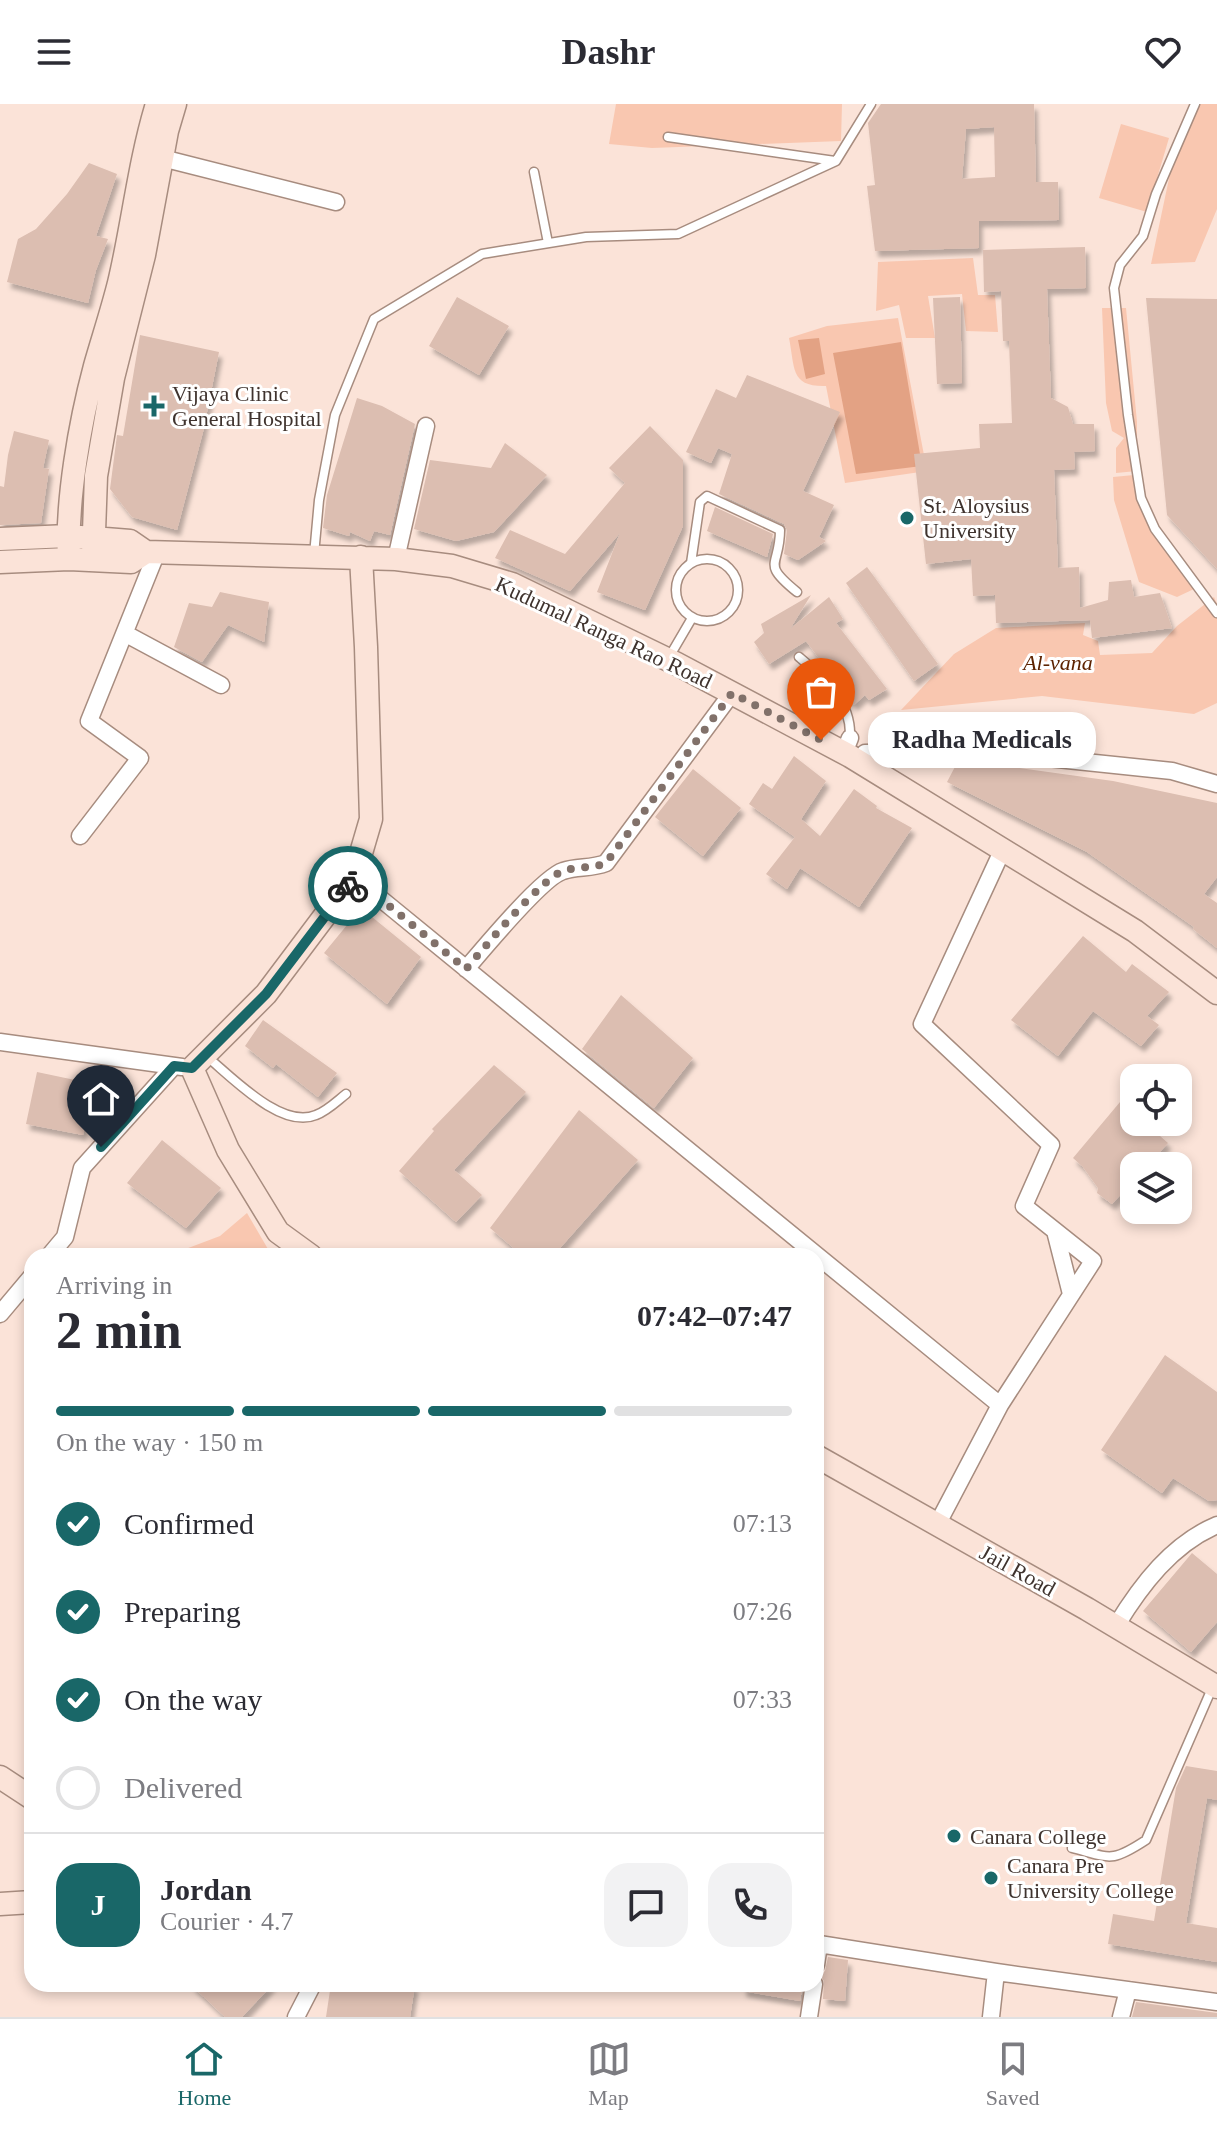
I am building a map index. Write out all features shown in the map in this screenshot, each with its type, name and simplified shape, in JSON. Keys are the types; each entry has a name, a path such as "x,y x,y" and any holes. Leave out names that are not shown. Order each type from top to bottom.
{"main road":[{"path":"68,547 77,460 94,370 119,283 138,177 157,104"},
{"path":"93,549 96,476 113,378 144,255 175,104"},
{"path":"0,539 68,547"},
{"name":"Kudumal Ranga Rao Road","path":"68,547 93,549 130,541 145,556 314,555 396,559 452,566 512,584 851,751 1135,931 1217,993"},
{"path":"0,562 29,560 68,547"},
{"path":"285,1248 228,1150 190,1063 266,994 354,877 371,819 361,557"},
{"path":"278,1232 300,1248"},
{"name":"Jail Road","path":"824,1461 1116,1626 1215,1686"},
{"path":"0,1777 24,1793"},
{"path":"0,1904 24,1902"}],"street":[{"path":"162,158 336,202"},
{"path":"396,559 426,426"},
{"path":"80,836 140,758 89,721 126,634 145,556"},
{"path":"126,634 221,685"},
{"path":"466,969 560,871 593,868 606,863 732,693"},
{"path":"851,751 971,750 1172,771 1217,784"},
{"path":"937,1525 1000,1405 1093,1261 1024,1206 1051,1145 922,1024 1003,849"},
{"path":"354,877 808,1248"},
{"path":"0,1042 190,1063"},
{"path":"56,1248 65,1237 82,1168 190,1063"},
{"path":"1055,1231 1071,1294"},
{"path":"824,1261 1000,1405"},
{"path":"0,1314 24,1286"},
{"path":"1116,1626 1133,1598 1159,1567 1209,1531"},
{"path":"824,1945 1217,2002"},
{"path":"991,2017 996,1972"},
{"path":"1121,2017 1128,1990"},
{"path":"296,2017 309,1992"},
{"path":"809,2017 813,1992"}],"lane":[{"path":"314,555 319,500 335,415 374,319 482,254 586,237 678,234 836,161 871,104"},
{"path":"1195,104 1156,194 1143,236 1120,265 1114,288 1141,498 1155,529 1217,613"},
{"path":"668,137 836,161"},
{"path":"534,172 548,243"},
{"path":"691,563 700,502 707,496 780,530 773,565 775,572 797,592"},
{"path":"712,559 731,569 739,587 735,606 721,619 701,622 692,618 678,602 676,591 682,571 691,563 712,559"},
{"path":"667,659 692,618"},
{"path":"799,657 830,683 843,702 851,724 851,751"},
{"path":"190,1063 292,1118 314,1116 346,1094"},
{"path":"1072,1848 1111,1857 1125,1855 1146,1840 1215,1686"}],"green space":[{"path":"616,104 842,104 841,141 652,148 609,144"},
{"path":"1199,104 1217,104 1217,209 1195,262 1151,264 1175,150"},
{"path":"1121,124 1169,138 1147,212 1099,198"},
{"path":"973,258 978,295 995,295 998,332 966,331 962,294 928,296 935,338 906,338 899,305 876,311 878,262"},
{"path":"1102,308 1126,308 1137,422 1137,471 1116,473 1116,448 1124,438 1112,431 1106,403"},
{"name":"St. Aloysius University","path":"898,318 927,471 845,483 826,386 806,383 796,374 789,338 827,326"},
{"path":"1134,475 1158,539 1194,589 1177,597 1139,582 1114,500 1113,477"},
{"name":"Al-vana","path":"1214,597 1217,604 1217,703 1194,714 1042,696 901,710 954,654 996,628 1085,623 1083,635 1098,641 1100,655 1152,653 1177,626"},
{"path":"247,1213 267,1248 188,1248 220,1236"}],"shaded area":[{"path":"819,338 825,374 806,379 798,340"},
{"path":"901,342 922,466 856,474 833,353"}],"building":[{"path":"881,104 1034,104 1036,182 1058,182 1059,220 979,221 979,248 875,251 867,186 875,185 868,123","holes":["994,127 995,177 962,179 966,129"]},
{"path":"89,163 117,174 96,236 108,239 88,303 7,282 18,239 36,229"},
{"path":"1085,247 1086,288 1047,289 1051,398 1068,407 1073,424 1094,424 1095,451 1074,452 1075,469 1054,470 1058,568 1079,567 1080,608 1108,600 1109,582 1131,580 1134,597 1160,593 1172,628 1092,638 1090,620 996,623 995,595 973,596 971,559 926,564 914,454 980,448 979,424 1012,423 1009,341 1003,341 1001,291 984,292 983,250"},
{"path":"457,297 509,326 479,375 429,346"},
{"path":"960,297 962,383 937,384 933,298"},
{"path":"1146,298 1217,299 1217,569 1167,515"},
{"path":"140,335 219,352 203,432 177,530 132,517 110,489 117,435 123,436"},
{"path":"747,375 840,412 803,491 834,505 819,537 826,541 798,560 784,554 787,530 784,524 719,494 732,454 718,448 711,463 686,452 716,389 736,398"},
{"path":"357,398 382,406 415,424 390,535 374,531 370,541 350,532 349,536 323,528 327,495"},
{"path":"650,426 683,460 683,526 645,610 597,592 620,533 570,591 495,558 510,530 565,554 625,483 609,468"},
{"path":"14,431 49,440 43,468 49,469 41,523 0,525 0,486 4,487"},
{"path":"505,443 547,475 494,532 456,541 414,529 430,460 491,468"},
{"path":"715,507 773,534 767,557 707,531"},
{"path":"867,567 938,664 914,681 846,583"},
{"path":"220,592 269,602 264,642 228,625 202,662 174,647 189,603 212,607"},
{"path":"811,595 790,629 829,597 843,619 836,623 887,689 869,700 865,695 854,705 806,641 769,664 754,642 764,633 761,624"},
{"path":"794,756 826,781 801,819 820,836 854,789 876,808 912,828 859,907 800,868 787,889 766,874 795,837 749,804 763,783 772,789"},
{"path":"958,761 1113,781 1217,803 1217,877 1204,894 1217,903 1217,948 1194,927 1087,852 947,782"},
{"path":"693,769 741,808 703,856 655,817"},
{"path":"361,908 421,957 387,1004 324,953"},
{"path":"1083,936 1126,972 1132,964 1169,992 1147,1016 1159,1025 1141,1046 1093,1011 1058,1056 1011,1020"},
{"path":"621,995 693,1058 654,1108 582,1049"},
{"path":"263,1020 337,1073 318,1097 276,1064 273,1068 245,1046"},
{"path":"494,1065 526,1092 454,1170 482,1195 456,1222 399,1171 434,1131 432,1129"},
{"path":"37,1072 94,1084 83,1135 26,1124"},
{"path":"1120,1102 1120,1136 1160,1136 1168,1143 1160,1152 1120,1152 1120,1195 1112,1204 1097,1193 1098,1188 1073,1158"},
{"path":"579,1110 638,1160 560,1248 514,1248 490,1228"},
{"path":"162,1140 221,1188 186,1228 127,1183"},
{"path":"1165,1355 1217,1392 1217,1500 1209,1501 1173,1478 1162,1493 1101,1450"},
{"path":"1192,1553 1217,1574 1217,1622 1191,1652 1143,1611"},
{"path":"1186,1766 1217,1771 1217,1800 1207,1798 1186,1923 1217,1928 1217,1962 1108,1944 1113,1914 1154,1921 1176,1788"},
{"path":"828,1957 848,1960 845,2001 823,1999"},
{"path":"198,1992 265,1992 242,2017 225,2017"},
{"path":"330,1992 414,1992 410,2017 326,2017"},
{"path":"749,1992 802,1992 800,2001"},
{"path":"1136,2002 1217,2013 1217,2017 1132,2017"}],"way so far":[{"path":"348,886 354,877 466,969 544,884 560,871 593,868 606,863 732,693 821,740"}],"place":[{"name":"Vijaya Clinic General Hospital","path":"154,406"},
{"name":"St. Aloysius University","path":"907,518"},
{"name":"Radha Medicals","path":"821,740"},
{"name":"Canara College","path":"954,1836"},
{"name":"Canara Pre University College","path":"991,1878"}],"route":[{"path":"101,1147 174,1066 192,1068 266,994 348,886"}]}
